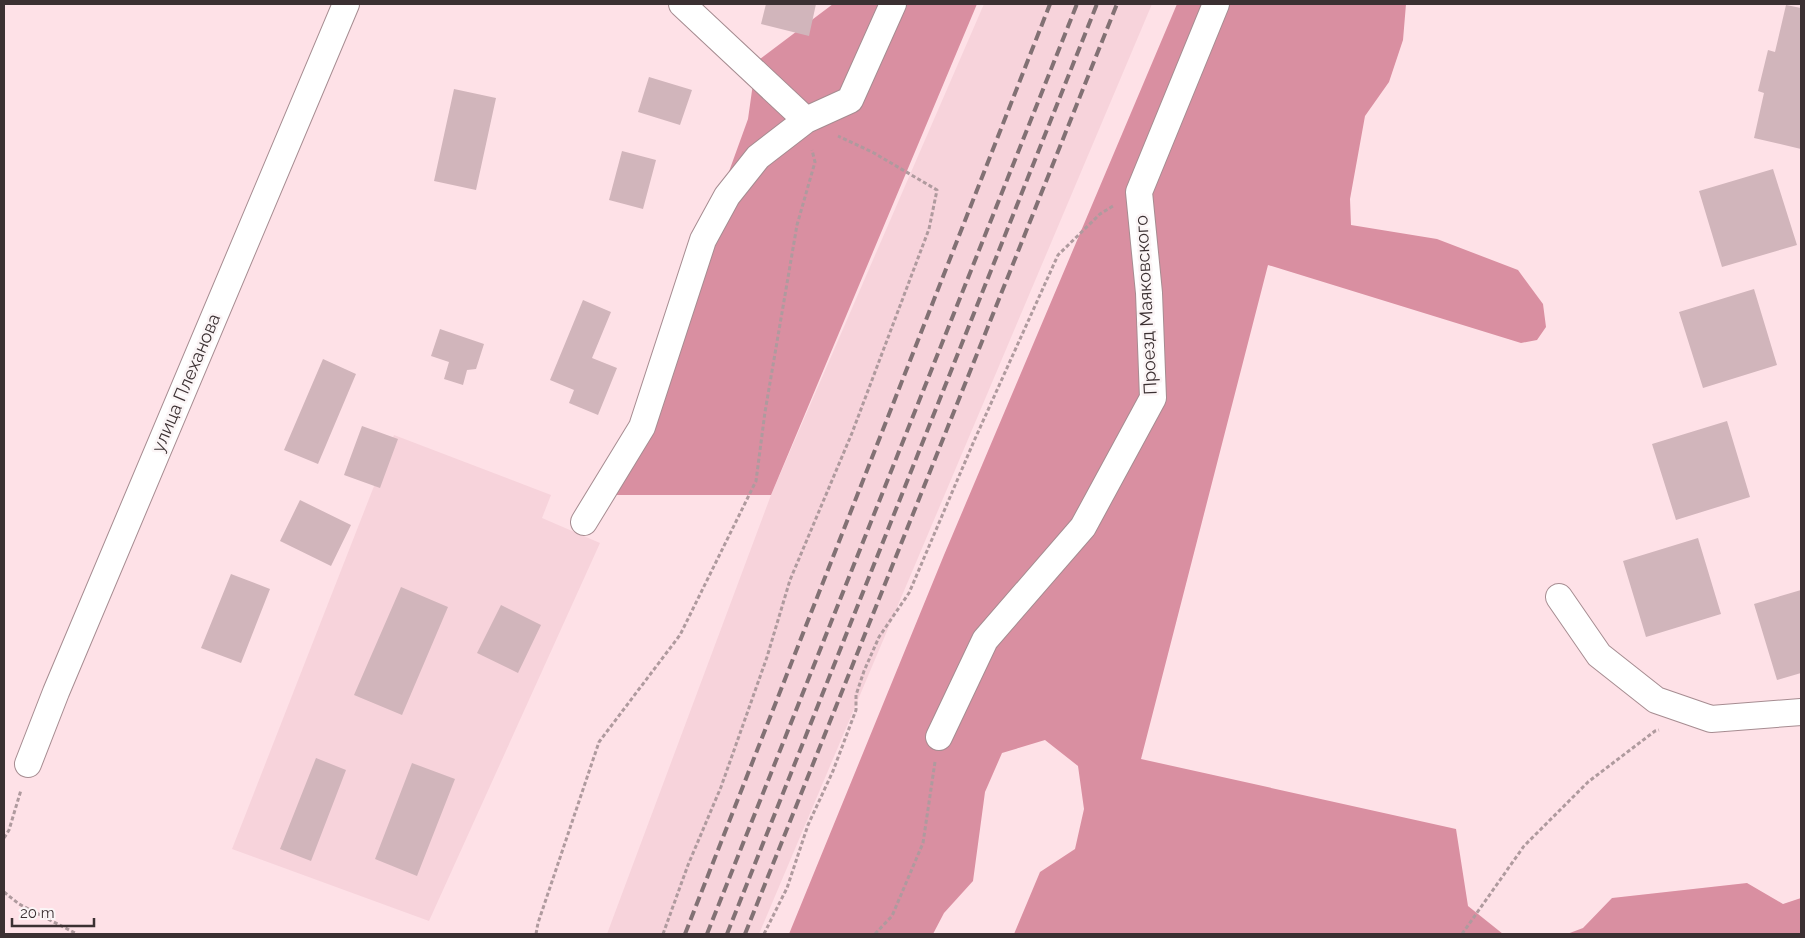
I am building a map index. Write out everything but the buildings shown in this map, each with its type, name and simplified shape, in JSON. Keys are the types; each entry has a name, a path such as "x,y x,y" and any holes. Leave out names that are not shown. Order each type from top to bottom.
{"street":[{"name":"улица Плеханова","path":"28,764 56,692 346,4"},
{"path":"682,4 806,120"},
{"path":"584,522 642,427 703,240 727,196 758,156 806,120 850,100 893,4"},
{"name":"Проезд Маяковского","path":"939,737 985,640 1083,527 1153,398 1149,293 1139,192 1216,4"},
{"path":"1559,597 1599,655 1656,700 1711,719 1801,712"}],"path":[{"path":"536,934 538,923 599,742 680,635 756,481 765,412 797,225 815,162 806,120"},
{"path":"663,934 688,865 721,787 766,657 790,580 852,433 928,229 937,190 874,153 806,120"},
{"path":"764,934 786,888 808,825 833,770 856,710 856,695 864,671 879,637 909,593 974,441 1058,255 1100,214 1139,192"},
{"path":"1462,934 1524,846 1588,782 1655,731 1664,729"},
{"path":"875,934 892,916 923,843 939,737"},
{"path":"4,838 10,830 28,764"},
{"path":"4,892 19,904 77,934"}],"shaded area":[{"path":"833,4 977,4 771,495 612,495 748,119 756,62"},
{"path":"984,4 1152,4 759,934 607,934 771,495"},
{"path":"1177,4 1406,4 1403,40 1389,82 1365,116 1350,199 1351,225 1437,239 1518,270 1543,304 1546,327 1537,340 1521,343 1268,265 1141,759 1456,829 1468,906 1503,934 1014,934 1040,872 1075,849 1084,809 1078,766 1045,740 1002,753 985,792 973,881 944,913 933,934 789,934 944,555"},
{"path":"394,435 551,495 542,518 600,543 429,921 232,849"},
{"path":"1747,883 1783,904 1801,898 1801,934 1567,934 1583,928 1612,898"}],"railway":[{"path":"685,934 1050,4"},
{"path":"707,934 1077,4"},
{"path":"727,934 1097,4"},
{"path":"745,934 1117,4"}]}
